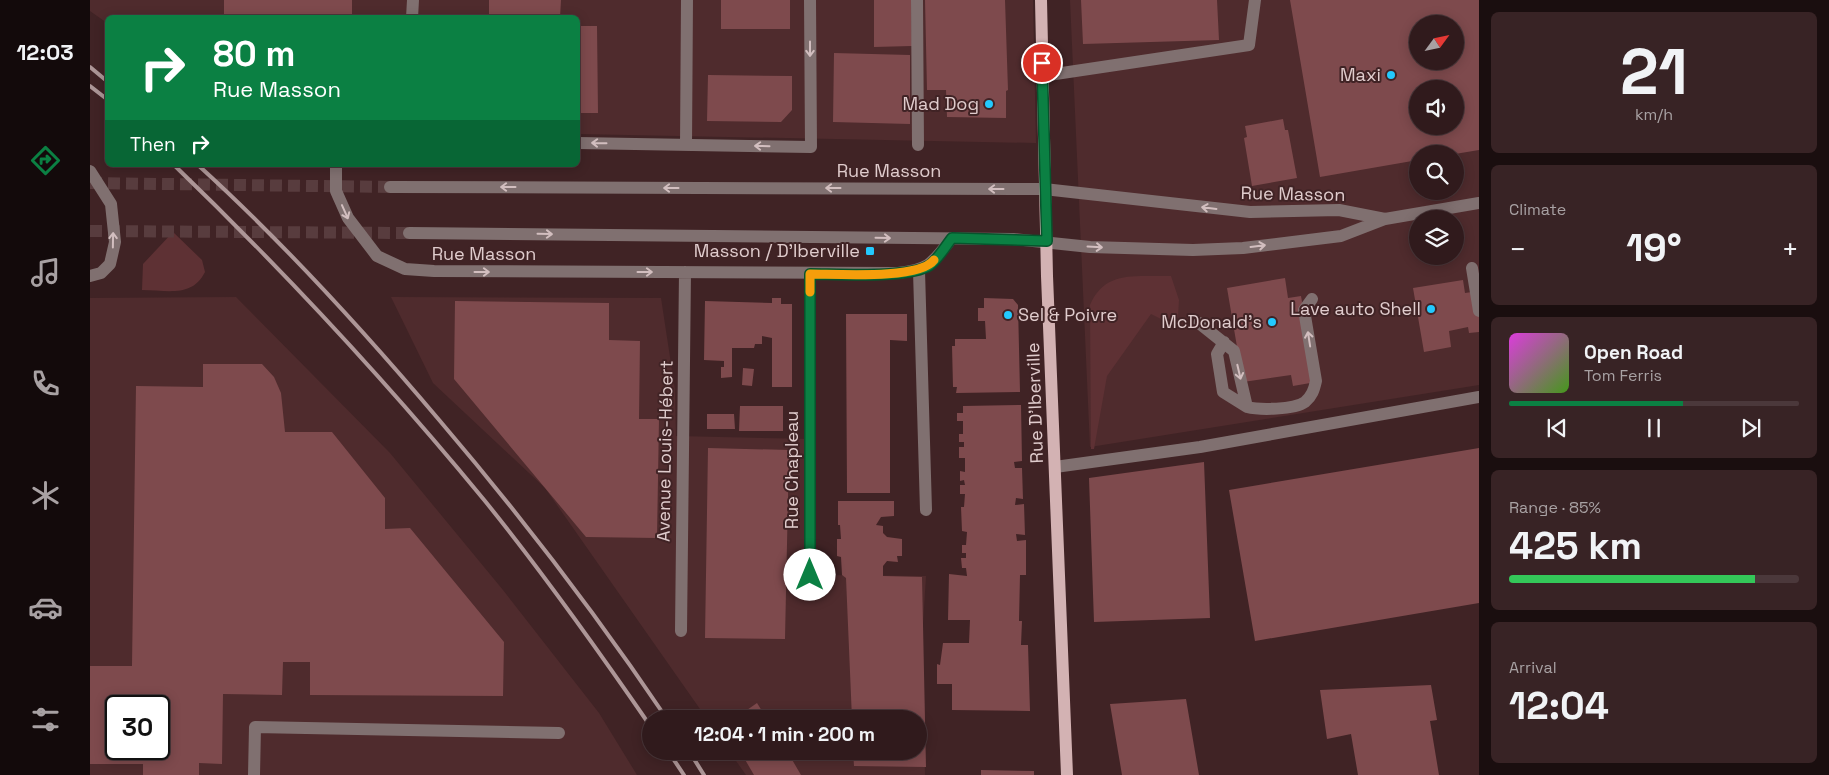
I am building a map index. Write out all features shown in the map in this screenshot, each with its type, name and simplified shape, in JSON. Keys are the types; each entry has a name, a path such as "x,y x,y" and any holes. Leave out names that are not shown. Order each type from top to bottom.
{"main road":[{"name":"Rue D'Iberville","path":"1041,0 1044,189 1067,775"}],"street":[{"path":"412,15 413,0"},
{"path":"686,145 687,0"},
{"path":"580,143 811,147 810,0"},
{"path":"917,0 918,145"},
{"path":"1042,76 1249,45 1255,0"},
{"name":"Rue Masson","path":"336,167 336,191 348,218 377,256 406,269 434,272 810,274 919,271"},
{"path":"90,171 111,204 115,242 110,264 101,273 90,276"},
{"name":"Rue Masson","path":"390,187 1044,189 1242,211 1339,210 1385,218"},
{"name":"Rue Masson","path":"409,233 952,238 1047,241 1090,247 1193,250 1243,248 1341,236 1385,218 1479,203"},
{"path":"926,510 919,271 931,265 952,238"},
{"path":"1472,268 1479,311"},
{"name":"Avenue Louis-Hébert","path":"681,631 685,272"},
{"name":"Rue Chapleau","path":"810,274 810,575"},
{"path":"1224,342 1217,354 1222,392 1247,407 1260,411 1303,403 1313,392 1316,382 1304,310 1312,299"},
{"path":"1199,323 1234,351 1247,407"},
{"path":"1055,467 1200,446 1479,397"},
{"path":"254,775 255,727 559,733"}],"shaded area":[{"path":"90,0 1033,0 1036,143 580,134 580,15 105,15 105,22 90,11"},
{"path":"1070,0 1479,0 1479,385 1090,447"},
{"path":"173,232 202,260 205,272 200,280 186,289 178,291 142,290 143,264"},
{"path":"1135,276 1171,276 1179,300 1178,317 1171,324 1151,314 1107,376 1094,449 1091,449 1090,305 1096,293 1104,285 1114,280"},
{"path":"236,297 390,453 503,590 599,713 637,775 90,775 90,298"},
{"path":"391,297 661,298 675,390 676,436 810,439 810,575 926,576 922,640 924,710 701,710 545,488 433,383"},
{"path":"735,760 925,760 925,775 746,775"}],"building":[{"path":"224,0 352,0 352,15 224,15"},
{"path":"489,0 561,0 560,15 489,15"},
{"path":"721,0 790,0 790,29 721,29"},
{"path":"874,0 911,0 912,46 874,47"},
{"path":"925,0 1005,0 1008,90 1006,91 1006,118 947,117 946,90 927,90"},
{"path":"1081,0 1217,0 1219,40 1083,44"},
{"name":"Maxi","path":"1290,0 1479,0 1479,150 1464,152 1464,145 1409,145 1409,162 1320,177"},
{"path":"580,26 597,26 598,113 580,113"},
{"path":"834,53 910,55 910,124 833,122"},
{"path":"708,75 792,76 792,110 781,122 707,121"},
{"path":"1283,119 1285,130 1288,130 1297,178 1252,186 1244,138 1247,137 1245,126"},
{"path":"1285,278 1288,298 1301,296 1316,382 1293,386 1291,375 1243,382 1227,288"},
{"path":"1463,280 1465,293 1479,291 1479,332 1469,333 1468,327 1449,331 1451,347 1424,352 1413,288"},
{"path":"772,298 781,298 781,304 792,304 792,387 772,387 772,338 762,336 762,344 755,344 754,348 732,348 732,377 721,378 721,367 724,367 724,361 704,360 705,301 772,303"},
{"path":"984,298 1013,299 1018,305 1020,392 956,393 957,387 953,387 952,346 955,346 955,339 986,339 985,321 978,321 978,308 984,308"},
{"path":"455,301 609,303 609,340 640,341 639,419 659,419 657,538 586,537 454,379"},
{"path":"846,314 907,314 907,341 890,340 890,493 847,493"},
{"path":"203,364 262,364 274,377 281,393 285,432 332,432 385,498 385,529 410,528 504,642 503,696 310,695 310,662 283,662 282,695 223,694 222,764 199,763 199,775 143,775 143,764 90,764 90,666 132,666 136,386 203,387"},
{"path":"743,368 754,369 752,386 742,385"},
{"path":"1021,405 1022,461 1014,462 1015,468 1022,468 1023,499 1016,498 1015,505 1024,504 1025,535 1016,534 1017,541 1026,540 1026,575 1020,575 1019,621 1022,621 1021,645 1028,645 1030,711 952,710 952,684 937,684 937,664 940,665 943,643 969,643 970,620 948,620 949,574 967,576 966,568 962,568 961,558 966,558 966,553 962,553 962,545 966,545 967,532 962,531 961,507 964,507 965,494 960,494 960,485 965,485 964,480 960,481 960,471 965,472 965,458 959,458 959,447 964,447 964,442 959,442 959,434 963,434 963,421 957,421 957,413 963,413 963,406"},
{"path":"740,406 783,406 783,431 739,431"},
{"path":"707,414 734,414 735,429 707,429"},
{"path":"708,448 789,450 785,639 705,638"},
{"path":"1479,448 1479,603 1255,641 1229,490"},
{"path":"1204,462 1210,618 1094,622 1089,478"},
{"path":"838,501 894,501 894,516 881,517 876,525 883,526 883,533 887,537 902,539 902,556 897,556 898,562 887,561 883,566 883,576 922,577 925,710 852,710 846,578 842,575 841,557 837,556 837,539 841,539 840,525 838,525"},
{"path":"1431,685 1437,720 1430,721 1439,775 1358,775 1351,734 1327,739 1320,690"},
{"path":"1186,699 1199,775 1122,775 1110,704"},
{"path":"757,703 761,710 747,710"},
{"path":"745,760 792,760 801,775 754,775"},
{"path":"854,760 926,760 926,767 854,766"},
{"path":"981,770 1034,771 1034,775 981,775"}],"tunnel":[{"path":"90,183 390,187"},
{"path":"90,231 409,233"}],"railway":[{"path":"90,67 105,80"},
{"path":"90,86 105,98"},
{"path":"176,167 334,328 448,457 485,501 549,584 642,714"},
{"path":"200,167 293,257 382,354 440,421 558,567 661,710"},
{"path":"674,760 684,775"},
{"path":"695,760 704,775"}],"slow traffic":[{"path":"810,292 810,274 919,271 931,265 934,260"}],"place":[{"name":"Maxi","path":"1391,75"},
{"name":"Mad Dog","path":"989,104"},
{"name":"Masson / D'Iberville","path":"870,251"},
{"name":"Lave auto Shell","path":"1431,309"},
{"name":"Sel & Poivre","path":"1008,315"},
{"name":"McDonald's","path":"1272,322"}],"route":[{"path":"810,575 810,274 919,271 931,265 952,238 1047,241 1044,189 1042,63"}]}
